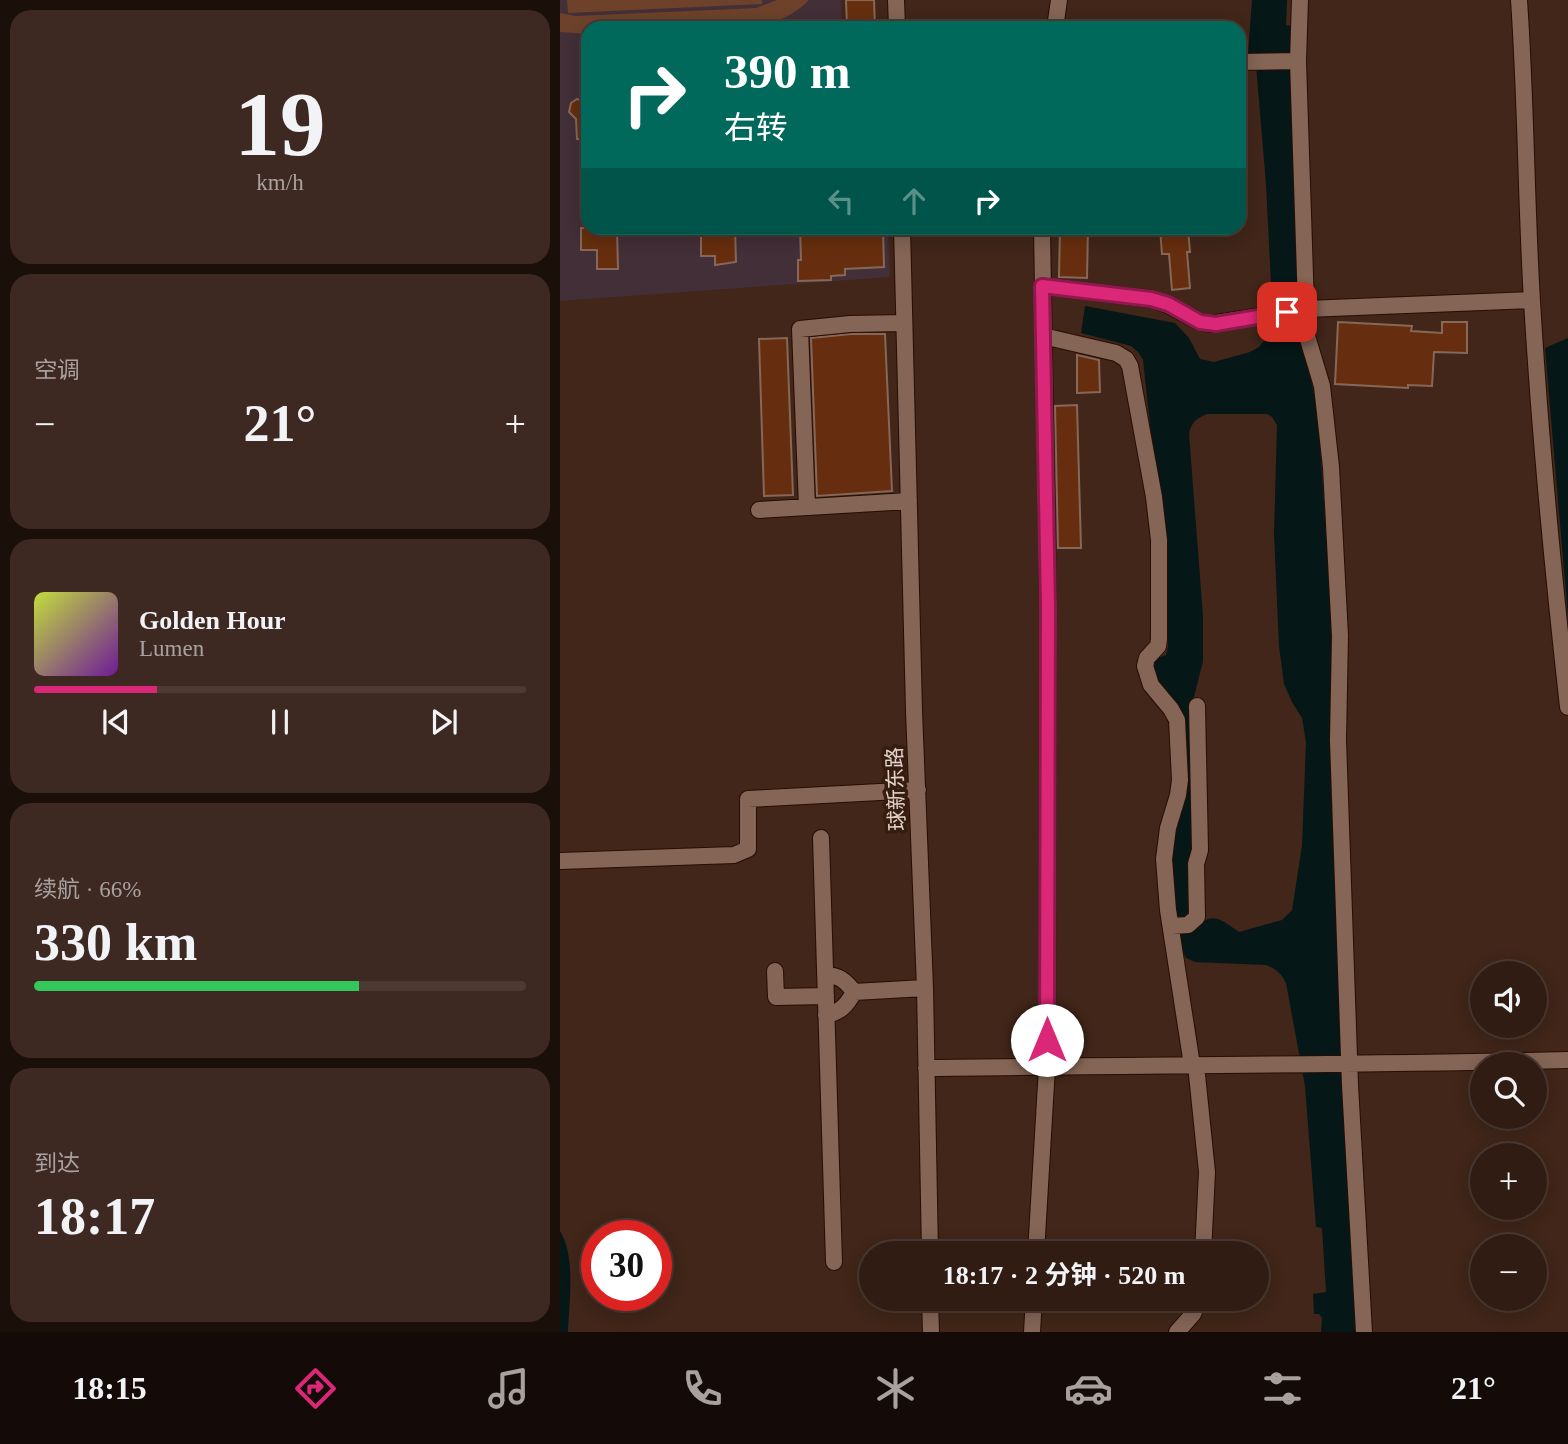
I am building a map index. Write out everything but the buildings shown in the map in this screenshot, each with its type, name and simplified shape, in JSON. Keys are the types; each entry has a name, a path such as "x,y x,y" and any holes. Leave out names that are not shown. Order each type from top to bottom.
{"street":[{"path":"896,0 897,21"},
{"path":"1056,21 1059,0"},
{"path":"1300,0 1296,61 1304,309 1307,336 1322,386 1332,493 1340,636 1338,740 1347,1064 1364,1332"},
{"path":"1519,0 1524,70 1531,300 1568,707"},
{"path":"1246,62 1296,61"},
{"name":"球新东路","path":"902,235 914,711 925,988 930,1241"},
{"path":"1037,1241 1047,1067 1048,605 1042,235"},
{"path":"1042,286 1151,299 1168,304 1205,324 1304,309 1531,300"},
{"path":"807,507 800,329 850,324 904,323"},
{"path":"1043,336 1116,354 1126,359 1130,366 1154,497 1159,540 1159,639 1158,646 1147,658 1145,666 1151,685 1177,720 1180,780 1168,828 1164,859 1168,910 1179,926 1207,1172 1204,1241"},
{"path":"759,510 909,502"},
{"path":"1179,926 1197,916 1196,864 1200,850 1197,706"},
{"path":"560,861 734,855 748,849 748,799 918,790"},
{"path":"821,838 834,1262"},
{"path":"775,971 776,997 826,996"},
{"path":"825,975 843,979 854,992"},
{"path":"854,992 925,988"},
{"path":"826,1015 840,1011 854,992"},
{"path":"926,1068 1568,1060"},
{"path":"930,1311 931,1332"},
{"path":"1032,1332 1033,1311"},
{"path":"1177,1332 1194,1311"}],"shaded area":[{"path":"560,0 841,0 842,21 581,21 581,235 888,235 890,277 560,301"},
{"path":"567,0 762,0 762,4 568,13"},
{"path":"777,0 809,0 776,21 581,21 581,34 560,32 560,13 576,16 756,8"},
{"path":"1252,0 1287,0 1286,25 1294,26 1310,374 1318,416 1334,654 1342,1038 1340,1058 1359,1332 1321,1332 1322,1318 1319,1314 1314,1314 1313,1294 1326,1292 1322,1228 1316,1227 1305,1086 1286,983 1278,972 1266,965 1195,962 1186,958 1182,950 1168,869 1181,717 1151,670 1152,660 1166,655 1168,647 1166,530 1152,443 1143,360 1131,346 1081,333 1085,306 1175,323 1189,338 1200,359 1214,362 1250,352 1265,340 1273,323 1266,184 1255,54 1248,54","holes":["1207,414 1267,414 1277,425 1274,534 1279,646 1284,684 1302,718 1306,742 1302,846 1292,910 1282,920 1239,932 1221,920 1212,918 1188,933 1186,917 1189,910 1195,824 1191,709 1203,661 1203,616 1189,434 1195,421"]},
{"path":"1568,338 1568,617 1545,348"},
{"path":"560,1231 570,1266 568,1332 560,1332"}],"route":[{"path":"1047,1040 1048,605 1042,286 1151,299 1168,304 1205,324 1287,312"}]}
